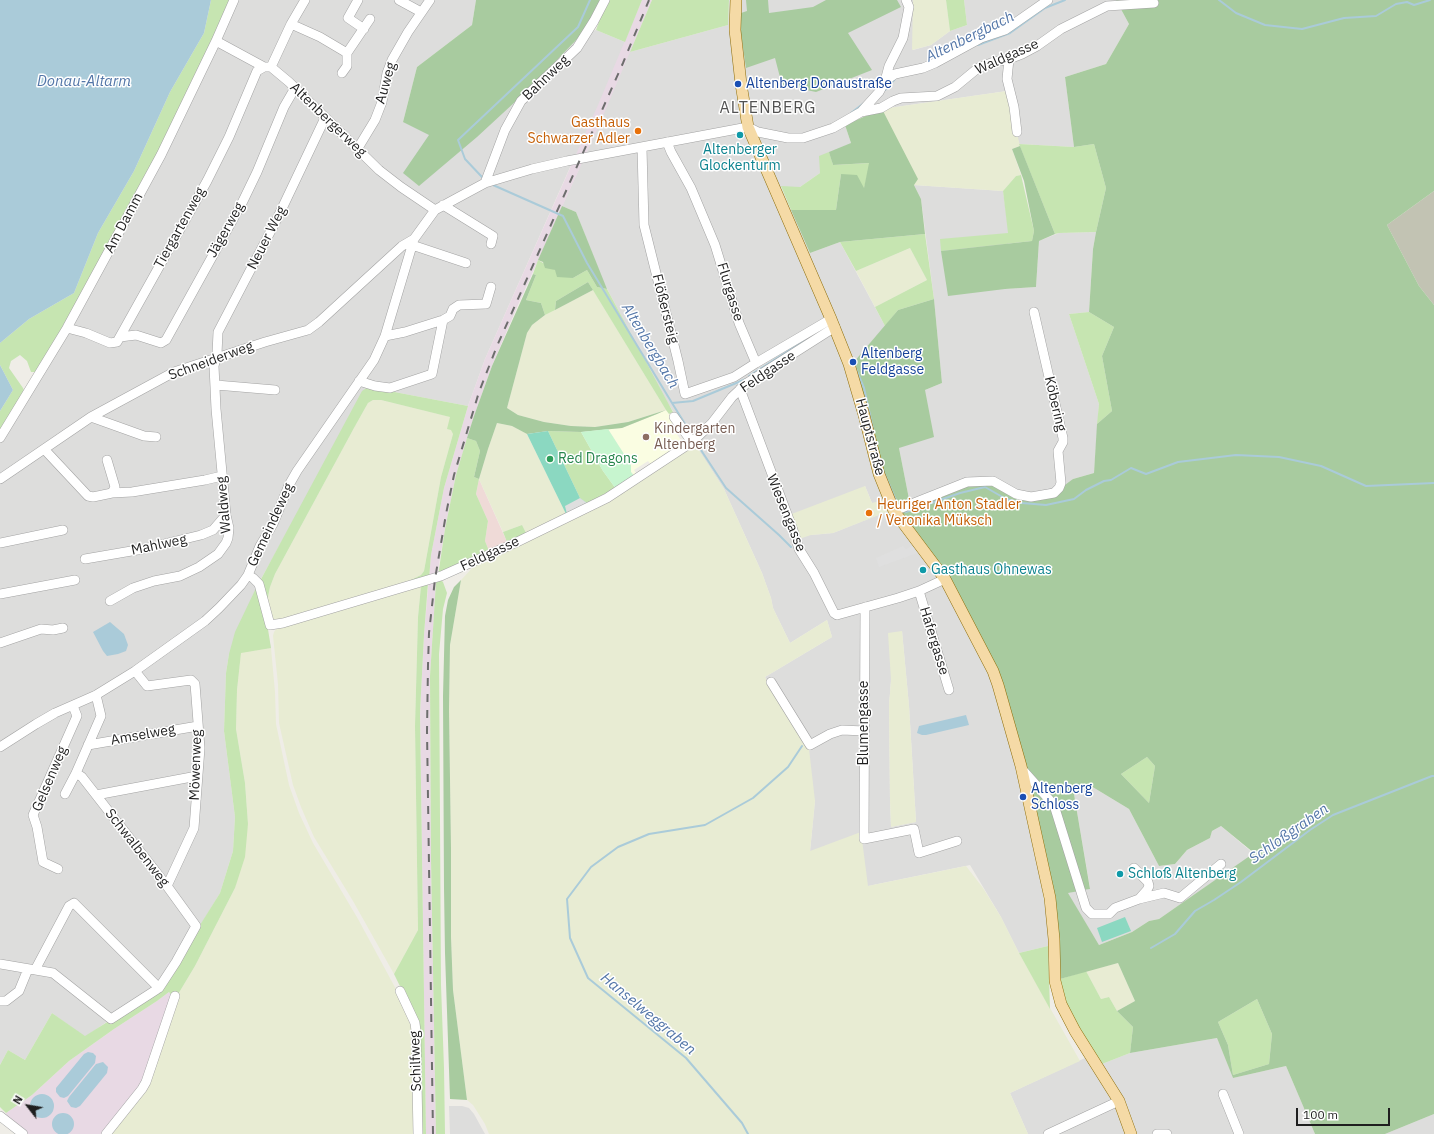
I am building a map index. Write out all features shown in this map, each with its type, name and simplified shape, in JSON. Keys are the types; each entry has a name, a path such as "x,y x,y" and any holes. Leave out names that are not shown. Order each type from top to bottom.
{"main road":[{"name":"Hauptstraße","path":"736,0 736,44 748,127 833,323 855,380 879,474 894,511 944,579 986,658 998,685 1021,767 1050,898 1054,939 1055,981 1061,1004 1075,1031 1119,1101 1131,1134"}],"street":[{"name":"Am Damm","path":"0,438 67,328 161,155 234,0"},
{"name":"Tiergartenweg","path":"120,336 207,181 229,137 257,71 267,67 305,0"},
{"path":"358,0 348,18 364,29"},
{"path":"398,0 421,12"},
{"name":"Auweg","path":"358,148 375,120 382,102 387,73 392,60 430,0"},
{"name":"Bahnweg","path":"485,184 505,130 521,101 577,48 605,0"},
{"path":"435,210 485,184 532,168 567,160 642,148 748,127 758,132 788,138 803,138 833,128 862,112 879,92 903,38 909,7 906,0"},
{"path":"885,81 895,74 923,68 935,63 981,38 1005,30 1048,0"},
{"name":"Waldgasse","path":"862,112 881,108 901,98 938,96 955,87 978,68 994,62 1009,59 1037,46 1061,29 1107,6 1154,3"},
{"path":"342,73 347,66 347,53 370,19"},
{"path":"291,24 320,37 347,53"},
{"name":"Altenbergerweg","path":"216,41 267,67 295,88 379,170 435,210"},
{"path":"1009,59 1007,79 1014,107 1017,132"},
{"name":"Jägerweg","path":"120,336 136,335 161,343 166,340 243,201 257,172 284,107 295,88"},
{"name":"Neuer Weg","path":"216,359 218,332 277,219 325,118"},
{"name":"Flurgasse","path":"667,142 691,188 715,245 739,323 756,364"},
{"name":"Flößersteig","path":"642,148 644,225 685,394 734,377 756,364"},
{"path":"443,205 493,236 491,244"},
{"name":"Gemeindeweg","path":"0,747 55,713 96,695 135,671 204,621 241,585 248,575 260,546 273,524 289,485 297,471 374,360 385,336 413,242 435,210"},
{"path":"413,242 466,264"},
{"name":"Schneiderweg","path":"0,479 91,417 174,372 264,342 308,330 319,322 402,246 413,242"},
{"path":"385,336 405,332 443,320 450,316 453,309 459,305 486,304 491,287"},
{"name":"Köbering","path":"894,511 967,482 993,480 1016,494 1031,498 1054,493 1059,488 1061,483 1058,451 1063,442 1063,438 1034,312"},
{"path":"359,381 375,386 390,388 432,374 443,320"},
{"path":"756,364 833,323"},
{"name":"Feldgasse","path":"248,575 259,584 270,625 283,623 441,576 515,543 606,498 692,442 712,423 740,389 833,323"},
{"path":"67,328 114,343 117,342 120,336"},
{"name":"Waldweg","path":"110,601 133,588 187,573 200,567 224,548 228,538 229,528 226,515 216,409 214,366 216,359"},
{"path":"216,385 275,390"},
{"name":"Wiesengasse","path":"740,389 799,549 814,573 834,613 837,615 919,591 944,579"},
{"path":"91,417 144,436 156,437"},
{"path":"674,417 692,442"},
{"path":"44,449 88,496 93,497 112,493 132,492 222,476"},
{"path":"107,460 115,487 112,493"},
{"name":"Mahlweg","path":"85,559 143,549 201,535 213,530 226,515"},
{"path":"0,543 63,530"},
{"path":"0,594 75,580"},
{"name":"Hafergasse","path":"919,591 949,690"},
{"name":"Blumengasse","path":"865,607 864,839 914,829 919,853 957,840"},
{"path":"0,643 41,629 53,630 63,628"},
{"name":"Möwenweg","path":"135,671 147,686 191,680 195,684 200,748 194,828 167,886"},
{"path":"771,682 810,745 830,734 842,730 864,731"},
{"path":"65,794 101,716 96,695"},
{"name":"Gelsenweg","path":"58,868 43,862 33,815 77,716 73,706"},
{"name":"Amselweg","path":"88,745 198,726"},
{"path":"1021,767 1054,804 1086,908 1092,914 1109,914 1115,908 1140,899 1164,893 1180,898 1221,864"},
{"name":"Schwalbenweg","path":"76,772 82,777 167,886 196,926 176,962 159,988"},
{"path":"96,795 197,776"},
{"path":"1134,868 1148,882 1149,886 1140,899"},
{"path":"0,964 32,970 53,973 111,1019 159,988 74,903 69,906 32,970 19,991 6,1001 0,1001"},
{"name":"Schilfweg","path":"400,991 415,1022 418,1134"},
{"path":"106,1134 142,1090 175,996"},
{"path":"1222,1094 1239,1134"},
{"path":"1048,1134 1119,1101"},
{"path":"0,1116 23,1134"},
{"path":"1157,1134 1167,1134"}],"shaded area":[{"path":"237,0 476,0 472,25 417,67 403,122 529,89 582,34 596,30 625,42 630,52 728,25 729,0 913,0 913,50 931,45 950,31 967,25 964,0 1116,0 1129,24 1106,64 1065,77 1074,147 1019,144 1007,91 882,109 845,125 851,143 820,173 800,187 781,187 810,253 840,242 885,326 853,363 909,499 899,448 925,390 942,383 934,299 921,199 914,185 1003,191 1009,233 1005,289 1036,287 1039,241 1059,233 1096,232 1093,249 1089,312 1069,314 1099,404 1094,473 1073,479 1001,682 1024,774 1050,939 1048,946 1019,953 1001,917 970,865 868,886 810,852 815,801 777,695 765,677 832,637 827,620 790,643 773,608 762,573 724,489 669,405 624,321 603,281 576,212 562,206 579,169 571,165 485,359 468,406 368,387 257,586 271,648 229,654 226,673 224,731 235,817 233,851 220,893 167,980 85,1037 52,1013 25,1060 8,1050 0,1065 0,443 72,325","holes":["865,486 872,503 888,511 833,533 811,535","902,631 909,706 916,822 891,827 889,706 891,680"]},
{"path":"642,0 652,0 600,123 492,366 474,416 456,475 445,529 436,582 430,676 431,860 436,1134 426,1134 420,713 424,635 431,555 444,488 468,406 485,359 598,105"},
{"path":"913,0 946,0 950,31 931,45 912,50"},
{"path":"1007,91 1020,146 1012,149 1021,175 1016,176 1003,191 914,185 882,109"},
{"path":"616,117 622,133 623,146 598,149 597,132 604,120"},
{"path":"1434,191 1434,305 1419,286 1387,225"},
{"path":"910,248 927,280 875,307 856,271"},
{"path":"593,290 666,410 628,422 595,427 571,426 544,422 518,415 507,408 527,333 532,325 545,315"},
{"path":"373,400 381,400 451,417 453,434 441,477 424,571 421,575 399,586 278,621 272,618 268,611 268,597 275,574 368,403"},
{"name":"Kindergarten Altenberg","path":"666,410 675,422 671,425 684,445 652,466 648,461 634,470 637,475 635,477 631,472 631,465 608,429 622,428"},
{"path":"497,423 512,426 527,434 566,514 526,533 522,525 503,532 479,479"},
{"path":"695,444 724,489 762,573 773,608 790,643 827,620 832,637 765,677 809,749 815,801 810,851 861,832 868,886 966,866 983,888 1001,917 1019,953 1080,1061 1010,1093 1028,1134 489,1134 485,1124 473,1105 467,1100 453,990 451,937 449,709 450,645 461,580 476,564"},
{"path":"479,479 507,542 489,551 485,541 488,521 476,494"},
{"path":"865,486 872,503 883,500 889,511 833,533 811,535 799,539 789,515"},
{"path":"580,498 588,504 567,514 565,506"},
{"path":"913,545 917,553 879,567 876,558 903,546 906,549"},
{"path":"421,586 418,617 415,726 418,930 394,974 353,901 314,837 293,785 279,723 278,684 273,636 277,628"},
{"path":"902,631 909,706 916,822 891,827 889,706 891,680 888,633"},
{"path":"271,648 276,724 289,785 299,813 313,843 358,919 397,991 412,1023 415,1134 110,1134 139,1098 177,996 195,966 235,888 248,824 245,783 236,729 237,690 241,652"},
{"path":"1091,786 1129,809 1159,866 1175,864 1187,850 1210,838 1212,831 1221,826 1254,854 1159,919 1149,921 1132,932 1099,945 1067,893 1090,888 1073,788"},
{"path":"1118,963 1135,1001 1117,1011 1109,997 1101,999 1086,971"},
{"path":"169,992 172,996 140,1087 104,1134 28,1134 8,1119 6,1113 32,1095 69,1061"},
{"path":"1217,1038 1233,1078 1286,1066 1315,1134 1028,1134 1010,1093 1085,1058 1102,1064 1130,1053"},
{"path":"449,1106 462,1106 469,1108 485,1134 450,1134"},
{"path":"1434,1114 1434,1134 1385,1134"}],"green space":[{"path":"211,0 231,0 158,158 71,319 37,372 31,372 27,361 20,355 11,361 9,368 25,393 0,433 0,411 13,390 0,365 0,343 29,319 74,293 98,233 134,171 170,92 204,33"},
{"path":"476,0 602,0 582,34 529,89 477,137 419,186 403,173 429,135 403,122 417,67 472,25"},
{"path":"607,0 642,0 625,42 596,30"},
{"path":"652,0 729,0 728,25 630,52"},
{"path":"746,0 768,0 769,13 813,7 826,0 897,0 901,7 848,33 872,70 816,92 782,85 775,58 746,68 740,27 741,13 747,11"},
{"path":"946,0 964,0 967,25 950,31"},
{"path":"1116,0 1434,0 1434,191 1387,225 1419,286 1434,305 1434,1114 1385,1134 1315,1134 1286,1066 1233,1078 1217,1038 1130,1053 1133,1027 1117,1011 1135,1001 1118,963 1060,979 1025,774 1052,806 1079,891 1068,893 1099,945 1132,932 1149,921 1159,919 1254,853 1221,826 1212,831 1210,838 1187,850 1175,864 1159,866 1129,809 1091,786 1073,788 1090,889 1082,890 1056,804 1023,767 1001,682 898,512 971,484 993,483 1046,499 1073,479 1094,473 1097,424 1112,411 1102,356 1114,327 1089,312 1093,249 1106,188 1094,144 1074,147 1065,77 1106,64 1129,24","holes":["1147,757 1155,766 1149,803 1121,774","1257,999 1272,1034 1269,1064 1233,1075 1228,1045 1218,1022"]},
{"path":"882,109 918,179 914,185 921,199 925,234 840,242 810,253 791,210 836,210 841,174 857,175 864,188 869,163 833,165 829,152 851,143 845,125"},
{"path":"1019,144 1074,147 1094,144 1106,188 1096,232 1055,234"},
{"path":"1020,146 1055,234 1039,241 1036,287 948,296 941,251 1032,241 1034,231 1024,181 1012,149"},
{"path":"829,152 833,165 870,163 864,189 841,174 836,210 791,210 781,186 800,187 820,173 819,156"},
{"path":"1021,175 1034,231 1032,241 941,251 940,239 1008,233 1003,191 1016,176"},
{"path":"562,206 576,212 607,289 597,287 587,270 573,278 557,277 555,270 545,268 543,262 538,260"},
{"path":"925,234 934,299 898,310 885,326 875,307 927,280 910,248 856,271 840,242"},
{"path":"538,260 573,278 587,270 597,287 607,289 673,412 669,414 666,410 588,282 556,301 555,310 545,315 541,303 526,300 536,275 533,274"},
{"path":"533,274 536,275 526,300 541,303 545,315 532,325 527,333 507,408 518,415 544,422 571,426 595,427 628,422 666,410 622,428 581,432 548,431 527,434 512,426 497,423 479,479 474,477 480,451 476,441 467,438 492,366"},
{"path":"588,282 593,290 555,310 556,301"},
{"path":"934,299 942,383 925,390 934,437 899,448 909,499 895,506 878,460 853,363 898,310"},
{"path":"1089,312 1114,327 1102,356 1112,411 1097,424 1099,404 1069,314"},
{"path":"368,387 468,406 444,488 431,555 429,579 399,586 421,575 424,571 441,477 453,434 451,430 447,429 450,417 381,400 373,400 368,403 275,574 268,597 268,611 260,581 362,391"},
{"path":"608,429 631,465 631,472 635,477 616,489 603,471 581,432"},
{"path":"548,431 581,432 603,471 616,489 588,504 580,498"},
{"name":"Red Dragons","path":"548,431 580,498 588,504 566,514 527,434"},
{"path":"467,438 476,441 480,451 474,477 479,479 476,494 488,521 485,541 489,551 438,576 445,529 456,475"},
{"path":"522,525 526,533 507,542 503,532"},
{"path":"440,579 443,582 447,593 443,609 439,654 441,985 445,1134 436,1134 431,860 430,676 436,582"},
{"path":"461,580 450,645 449,709 451,937 453,990 467,1100 450,1099 444,888 443,696 445,616 448,600 454,587"},
{"path":"428,583 420,713 426,1134 420,1134 418,1023 394,974 418,930 415,726 418,617 421,586"},
{"path":"257,586 266,617 271,648 241,653 237,690 236,729 245,783 248,824 245,857 235,888 195,966 177,996 172,996 169,992 114,1029 69,1061 32,1095 6,1113 0,1107 0,1065 8,1050 25,1060 52,1013 85,1036 160,989 220,893 233,851 235,817 224,731 226,673 235,632"},
{"path":"1147,757 1155,766 1149,803 1121,774"},
{"path":"1125,917 1131,931 1102,942 1097,928"},
{"path":"1048,946 1050,1009 1019,953"},
{"path":"1086,971 1101,999 1109,997 1117,1011 1133,1027 1130,1053 1102,1064 1079,1030 1067,1005 1060,979"},
{"path":"1257,999 1272,1034 1269,1064 1233,1075 1228,1045 1218,1022"}],"water":[{"name":"Donau-Altarm","path":"0,0 211,0 204,33 170,92 134,171 98,233 74,293 29,319 0,343"},
{"path":"0,365 13,390 0,411"},
{"path":"110,622 124,634 128,645 126,651 107,656 93,632"},
{"path":"966,715 969,725 926,735 917,733 919,726"},
{"path":"88,1052 93,1053 96,1056 95,1063 68,1096 64,1098 60,1097 56,1092 56,1088 84,1054"},
{"path":"103,1062 108,1067 107,1073 80,1106 76,1108 71,1107 67,1101 69,1097 96,1064"},
{"path":"42,1094 50,1098 54,1106 50,1114 42,1118 34,1114 30,1106 34,1098"},
{"path":"59,1113 67,1113 74,1120 74,1128 67,1135 59,1135 52,1128 52,1120"}],"waterway":[{"name":"Altenbergbach","path":"482,177 465,159 458,140 578,27 590,0"},
{"name":"Altenbergbach","path":"978,45 1010,33 1045,8 1065,0"},
{"name":"Altenbergbach","path":"1219,0 1236,13 1265,25 1302,29 1344,18 1376,16 1396,4 1407,2 1414,5 1430,0"},
{"name":"Altenbergbach","path":"885,90 895,79"},
{"name":"Altenbergbach","path":"851,113 864,103"},
{"name":"Altenbergbach","path":"493,185 563,216 587,263 672,403 693,401 746,379"},
{"name":"Altenbergbach","path":"749,376 816,333"},
{"path":"854,364 864,388 874,433"},
{"name":"Hanselweggraben","path":"672,403 687,427"},
{"name":"Hanselweggraben","path":"697,444 726,488 791,547"},
{"path":"906,512 960,493 985,487 1006,499 1022,503 1046,505 1074,499 1086,490 1104,481 1111,480 1131,468 1146,474 1178,462 1236,455 1279,457 1321,466 1366,486 1434,483"},
{"path":"883,470 897,503"},
{"name":"Hanselweggraben","path":"748,1134 742,1123 686,1058 588,978 570,938 567,899 591,867 618,847 649,834 705,825 753,798 788,767 802,746"},
{"name":"Schloßgraben","path":"1151,948 1175,934 1195,911 1241,882 1310,830 1333,815 1434,776"}],"railway":[{"path":"433,1134 427,731 428,665 429,633 435,579 446,514 454,475 479,392 497,346 623,63 649,0"}],"place":[{"name":"Altenberg Donaustraße","path":"738,84"},
{"name":"Gasthaus Schwarzer Adler","path":"638,131"},
{"name":"Altenberger Glockenturm","path":"740,135"},
{"name":"Altenberg Feldgasse","path":"853,362"},
{"name":"Kindergarten Altenberg","path":"646,437"},
{"name":"Red Dragons","path":"550,459"},
{"name":"Heuriger Anton Stadler / Veronika Müksch","path":"869,513"},
{"name":"Gasthaus Ohnewas","path":"923,570"},
{"name":"Altenberg Schloss","path":"1023,797"},
{"name":"Schloß Altenberg","path":"1120,874"}],"district":[{"name":"ALTENBERG","path":"768,108"}]}
